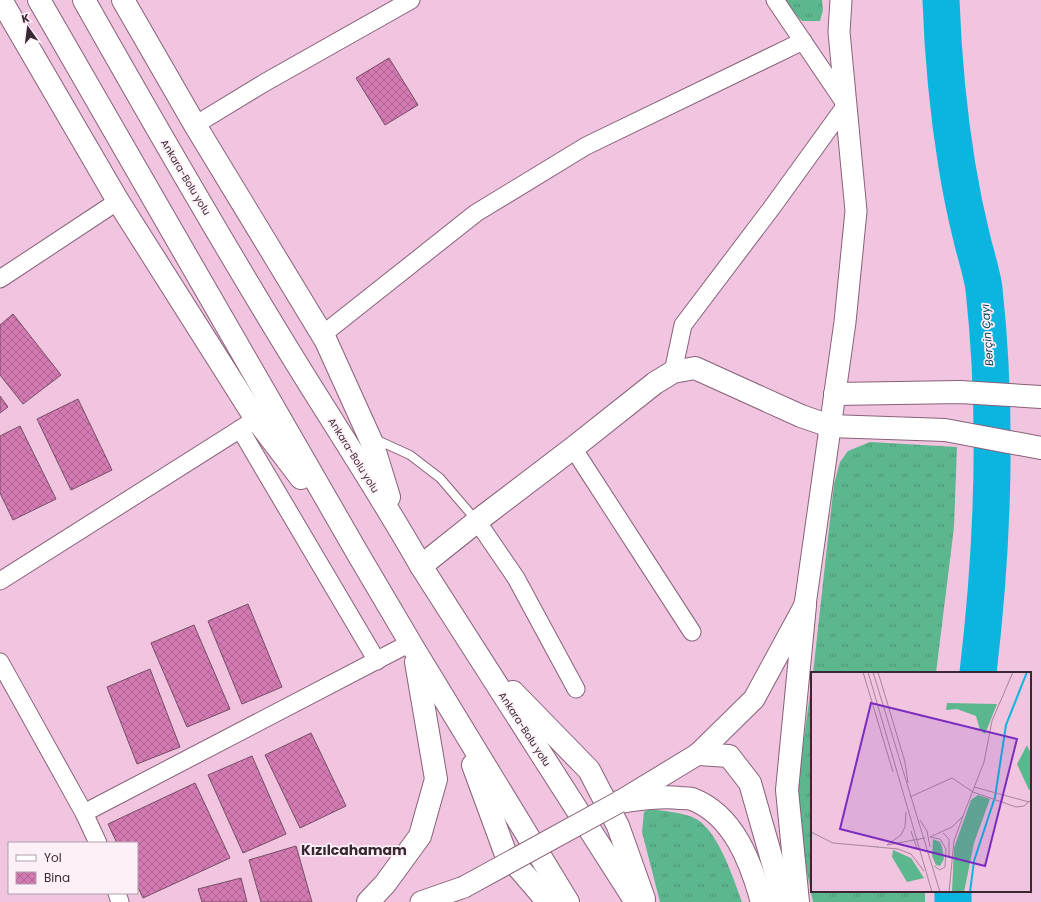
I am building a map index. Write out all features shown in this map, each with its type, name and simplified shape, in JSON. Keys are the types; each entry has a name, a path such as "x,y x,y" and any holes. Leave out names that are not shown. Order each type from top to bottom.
{"main road":[{"path":"1,0 248,424 358,554"},
{"path":"39,0 358,554 456,719 568,902"},
{"name":"Ankara-Bolu yolu","path":"84,0 284,342 400,528 421,566 636,902"},
{"path":"123,0 195,125 322,335 368,436 400,528"},
{"path":"421,566 655,383 673,372 695,368 801,416 830,426 944,430 1041,448"},
{"path":"835,394 960,392 1041,397"},
{"path":"798,902 787,790 805,605"},
{"path":"368,902 384,884 420,836 436,779 412,646"},
{"path":"479,657 589,770 618,826 645,902"},
{"path":"456,719 505,852 548,902"},
{"path":"698,754 730,756 750,783 784,902"},
{"path":"619,802 664,796 692,799 718,813 734,835 748,859 762,902"}],"street":[{"path":"195,125 271,79 411,0"},
{"path":"774,0 846,105"},
{"path":"421,902 464,887 619,802 698,754 754,699 805,605 845,322 856,211 839,32 841,0"},
{"path":"322,335 476,213 586,146 803,41"},
{"path":"673,372 682,325 773,206 846,105"},
{"path":"0,279 118,201"},
{"path":"0,581 248,424 377,661"},
{"path":"573,448 692,632"},
{"path":"477,521 516,578 576,689"},
{"path":"84,813 377,661 412,646"},
{"path":"0,662 84,813 98,842"}],"lane":[{"path":"368,436 410,455 440,478 477,521"}],"green space":[{"path":"781,0 822,0 823,10 820,21 802,21"},
{"path":"870,442 957,447 954,527 936,672 813,672 834,484 840,462 848,451"},
{"path":"811,686 811,892 800,837 798,783"},
{"path":"650,809 682,814 701,822 709,831 723,854 742,902 660,902 642,832 644,812"},
{"path":"811,892 925,892 925,902 813,902"}],"building":[{"path":"389,58 418,105 385,125 356,78"},
{"path":"13,314 61,375 23,404 0,375 0,325"},
{"path":"0,396 8,407 0,413"},
{"path":"78,399 112,470 71,490 37,419"},
{"path":"20,426 56,499 13,520 0,493 0,436"},
{"path":"248,604 282,687 242,704 208,621"},
{"path":"194,625 230,709 187,727 151,643"},
{"path":"150,669 180,747 137,764 107,687"},
{"path":"311,733 346,806 300,828 265,755"},
{"path":"252,756 286,834 243,853 208,775"},
{"path":"195,783 230,858 143,898 138,887 138,842 117,842 108,824"},
{"path":"296,846 312,902 261,902 249,860"},
{"path":"241,878 247,902 202,902 198,889"}],"waterway":[{"name":"Berçin Çayı","path":"941,0 943,42 951,125 964,203 984,289 991,385 992,481 990,529 978,672"},
{"name":"Berçin Çayı","path":"953,892 953,902"}],"district":[{"name":"Kızılcahamam","path":"354,850"}]}
